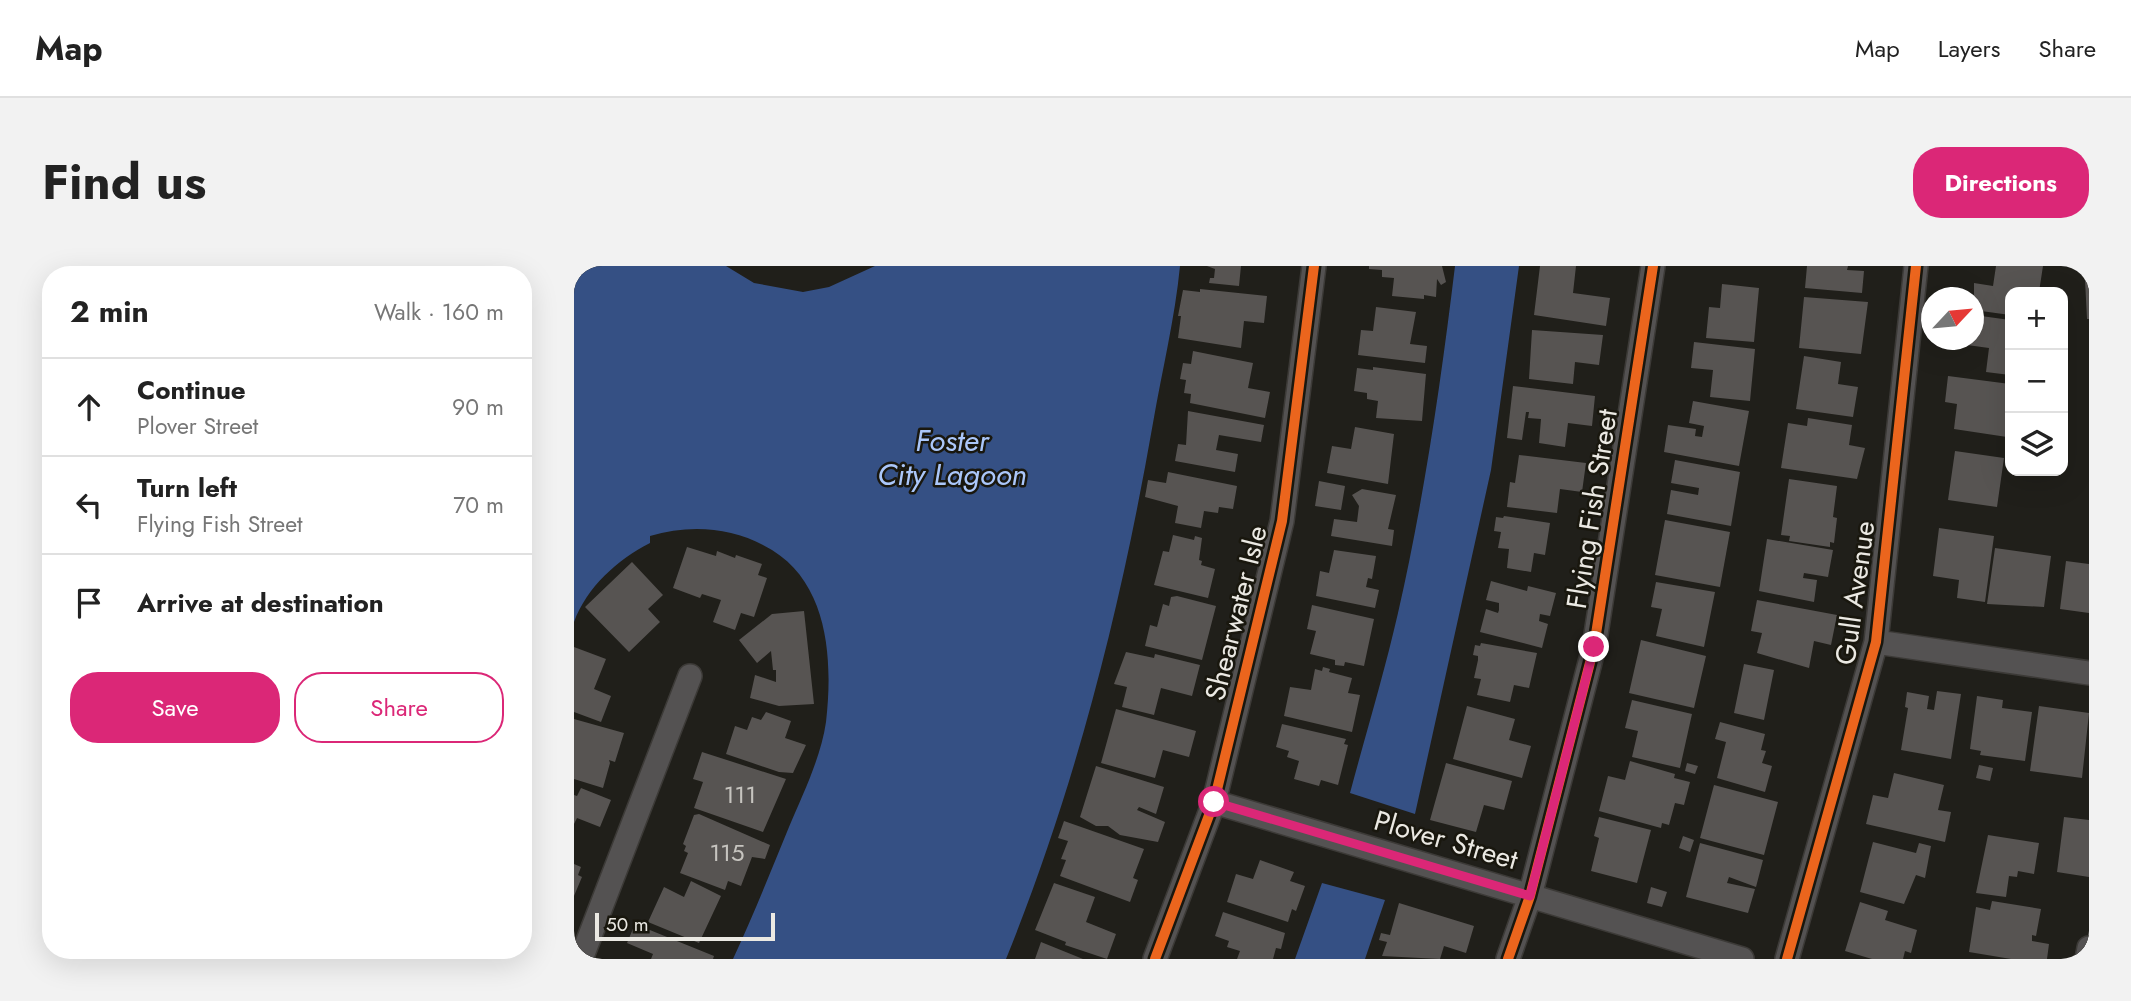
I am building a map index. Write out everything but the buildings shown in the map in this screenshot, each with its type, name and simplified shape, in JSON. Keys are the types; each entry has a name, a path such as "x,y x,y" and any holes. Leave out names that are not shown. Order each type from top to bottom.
{"street":[{"name":"Shearwater Isle","path":"1155,959 1214,802 1282,521 1314,266"},
{"name":"Flying Fish Street","path":"1508,959 1530,896 1594,647 1653,266"},
{"name":"Gull Avenue","path":"1787,959 1876,642 1916,266"},
{"name":"Gull Avenue","path":"1876,642 2089,673"},
{"path":"581,959 690,676"},
{"name":"Plover Street","path":"1214,802 1742,959"},
{"path":"2087,959 2089,948"}],"water":[{"name":"Foster City Lagoon","path":"574,266 726,266 754,283 803,292 829,287 875,266 1180,266 1172,325 1111,628 1075,762 1031,894 1006,959 733,959 806,789 820,749 826,722 829,674 823,626 805,583 791,565 772,550 743,536 697,529 650,536 650,543 615,566 595,586 574,622"},
{"path":"1455,266 1519,266 1491,470 1415,814 1350,793 1387,658 1416,527"},
{"path":"1322,883 1385,900 1365,959 1295,959"}],"cycle path":[{"path":"1155,959 1214,802 1282,521 1314,266"},
{"path":"1508,959 1530,896 1594,647 1653,266"},
{"path":"1787,959 1876,642 1916,266"}],"route":[{"path":"1214,802 1530,896 1594,647"}]}
